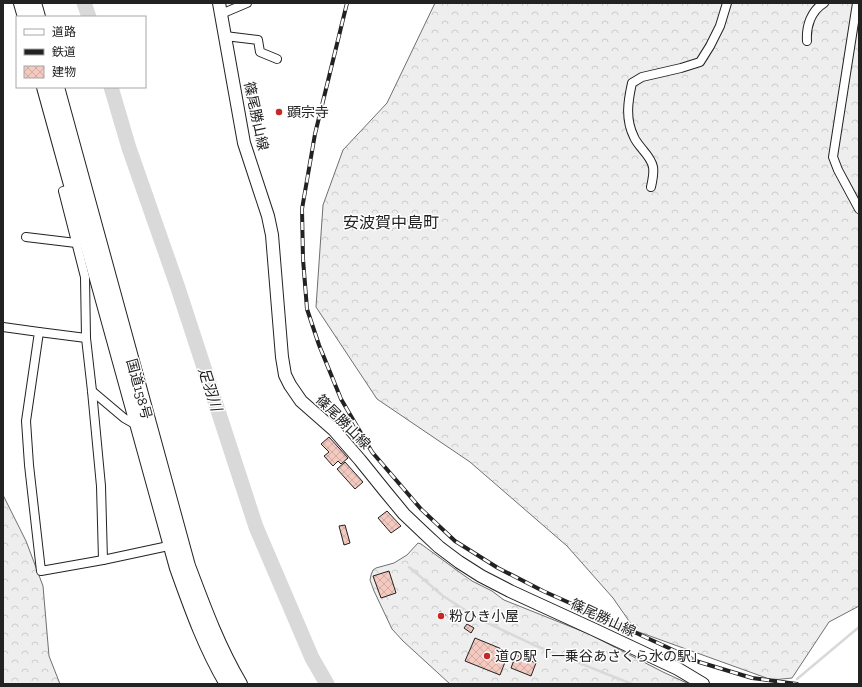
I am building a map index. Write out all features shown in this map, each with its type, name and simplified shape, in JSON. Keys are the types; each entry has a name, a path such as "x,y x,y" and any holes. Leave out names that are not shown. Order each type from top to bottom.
{"highway":[{"path":"21,3 25,16"},
{"path":"34,3 38,16"},
{"name":"国道158号","path":"44,88 78,187 176,544 177,568 189,604 206,643 227,684"},
{"name":"国道158号","path":"57,88 78,187 138,427 176,544 196,586 214,633 240,684"}],"main road":[{"name":"篠尾勝山線","path":"220,8 244,143 268,216 272,235 282,357 285,375 301,401 334,430 404,514 429,538 459,562 481,576 510,591 678,669 703,684"}],"street":[{"path":"220,8 247,3"},
{"path":"651,187 654,173 651,159 632,134 627,113 628,98 632,83 642,76 681,68 700,62 720,26 727,3"},
{"path":"807,40 811,16 819,6 824,3"},
{"path":"858,3 837,124 833,157 838,170 859,209"},
{"path":"224,36 258,40 260,52 277,59"},
{"path":"78,187 62,191 85,277 86,338 101,486 103,560"},
{"path":"26,237 76,243"},
{"path":"3,328 86,338"},
{"path":"40,332 26,421 29,465 41,570 103,560 176,544"},
{"path":"92,391 124,418 138,427"}],"green space":[{"path":"435,3 859,3 859,606 829,622 792,678 772,680 636,631 613,598 567,546 470,462 377,399 316,307 323,205 343,150 387,103"},
{"path":"3,495 26,541 43,586 49,656 60,684 3,684"},
{"path":"418,543 472,581 492,591 504,600 589,634 689,684 450,684 392,629 370,580 373,570 394,563 407,555"}],"building":[{"path":"329,437 348,458 341,464 338,461 333,466 324,456 329,452 321,444"},
{"path":"345,462 363,482 355,489 337,469"},
{"path":"387,511 401,526 391,533 378,518"},
{"path":"345,525 350,543 344,545 339,526"},
{"path":"389,571 396,593 381,598 373,576"},
{"name":"粉ひき小屋","path":"440,611 446,615 442,620 437,617"},
{"path":"467,624 474,628 471,633 464,628"},
{"name":"道の駅「一乗谷あさくら水の駅」","path":"475,638 509,652 500,675 465,661"},
{"path":"516,655 536,663 531,676 511,668"}],"waterway":[{"name":"足羽川","path":"84,3 89,16"},
{"name":"足羽川","path":"111,88 129,148 178,288 256,527 312,658 327,684"},
{"path":"409,567 443,596 479,619 534,645 632,684"},
{"path":"797,679 859,627"}],"railway":[{"path":"347,3 315,134 302,209 303,259 307,309 319,345 341,399 372,452 421,509 455,541 498,568 543,591 699,662 752,678 797,684"}],"place":[{"name":"顕宗寺","path":"279,112"},
{"name":"粉ひき小屋","path":"441,616"},
{"name":"道の駅「一乗谷あさくら水の駅」","path":"487,656"}],"district":[{"name":"安波賀中島町","path":"391,222"}]}
